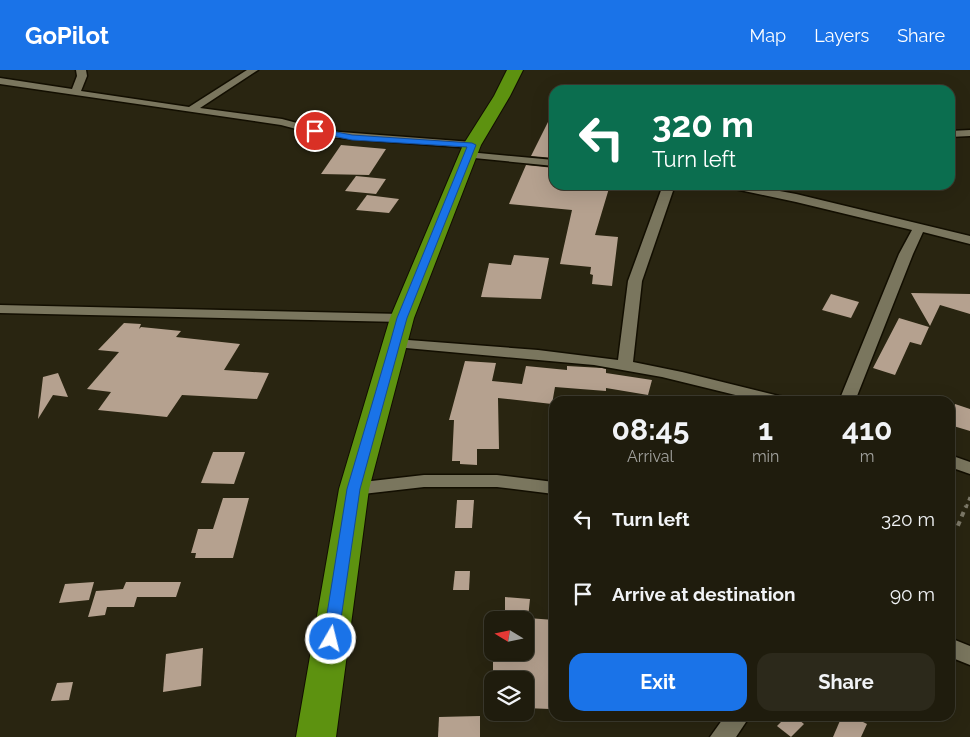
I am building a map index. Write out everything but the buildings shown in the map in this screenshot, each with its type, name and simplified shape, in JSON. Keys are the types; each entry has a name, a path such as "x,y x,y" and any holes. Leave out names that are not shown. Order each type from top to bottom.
{"highway":[{"path":"316,737 354,489 399,330 470,150 515,70"}],"street":[{"path":"76,92 82,76 80,70"},
{"path":"190,110 253,70"},
{"path":"0,81 282,122 328,134 470,150 549,162"},
{"path":"955,134 970,133"},
{"path":"625,365 635,281 667,190"},
{"path":"755,190 970,240"},
{"path":"850,396 906,254 919,228"},
{"path":"0,309 399,330 625,365 758,396"},
{"path":"955,463 970,468"},
{"path":"354,489 424,481 497,481 549,487"},
{"path":"955,649 970,656"},
{"path":"722,737 735,721"}],"path":[{"path":"955,529 970,497"}],"route":[{"path":"315,131 396,141 472,145 402,318 354,489 331,639"}]}
